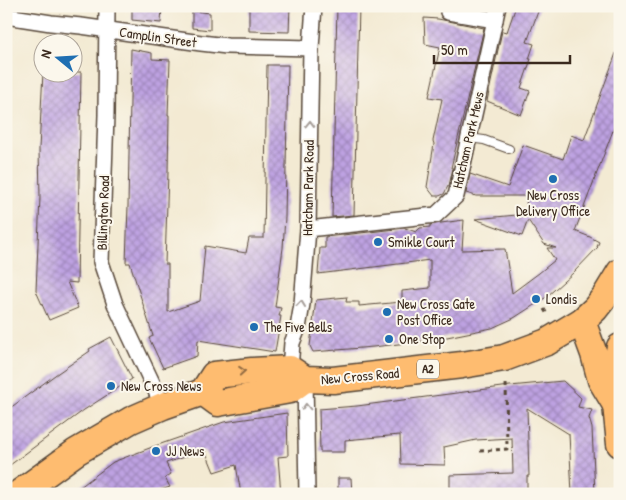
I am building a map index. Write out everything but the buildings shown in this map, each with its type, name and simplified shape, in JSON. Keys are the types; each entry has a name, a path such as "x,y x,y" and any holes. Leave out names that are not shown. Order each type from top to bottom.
{"highway":[{"name":"New Cross Road","path":"18,494 76,452 131,420 203,392 214,375 252,370 297,374 332,380 504,358 548,342 582,321 595,309 620,272"},
{"path":"582,321 601,380 616,406"},
{"path":"620,347 618,356 620,378 616,406 620,444"}],"street":[{"name":"Billington Road","path":"107,6 106,115 101,262 115,304 163,406"},
{"name":"Hatcham Park Road","path":"307,494 307,435 292,343 298,328 308,229 311,48 314,6"},
{"name":"Hatcham Park Mews","path":"308,229 436,215 456,196 496,13 448,12 449,6"},
{"name":"Camplin Street","path":"6,16 218,45 311,48"}],"lane":[{"path":"469,138 484,140 509,149"}],"path":[{"path":"544,309 547,314"},
{"path":"480,451 507,449 506,380"}],"place":[{"name":"New Cross Delivery Office","path":"553,179"},
{"name":"Smikle Court","path":"378,242"},
{"name":"Londis","path":"536,299"},
{"name":"New Cross Gate Post Office","path":"387,312"},
{"name":"The Five Bells","path":"254,327"},
{"name":"One Stop","path":"389,339"},
{"name":"New Cross News","path":"111,386"},
{"name":"JJ News","path":"156,451"}]}
